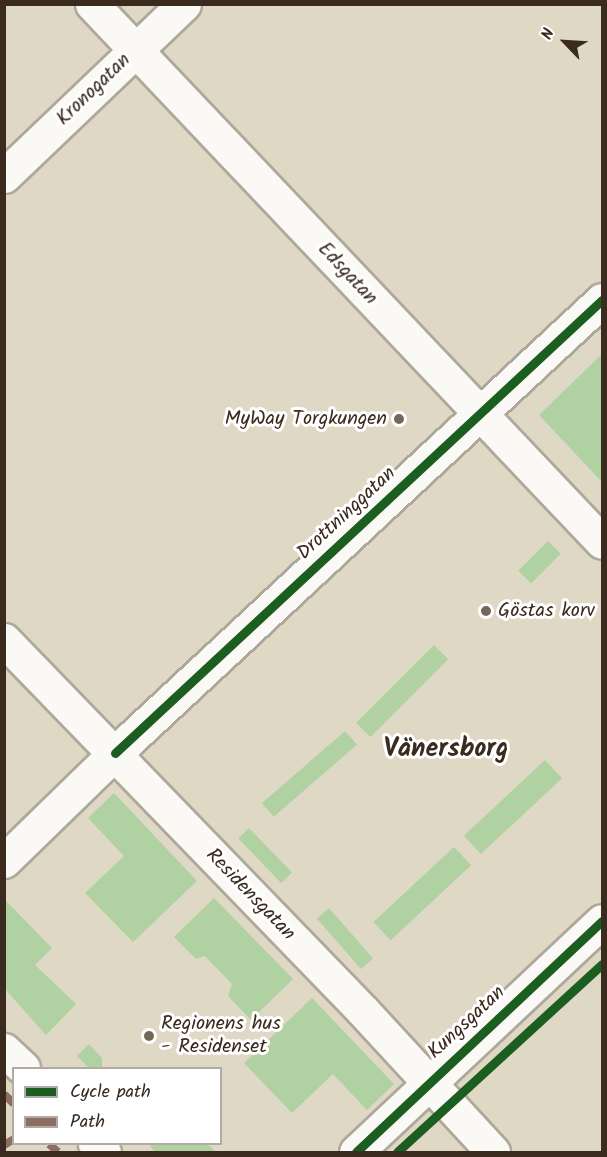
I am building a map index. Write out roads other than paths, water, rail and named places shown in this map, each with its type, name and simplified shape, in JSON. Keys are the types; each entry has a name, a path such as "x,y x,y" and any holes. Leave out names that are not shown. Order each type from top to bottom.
{"street":[{"name":"Edsgatan","path":"92,4 603,542"},
{"name":"Kronogatan","path":"4,176 184,4"},
{"name":"Drottninggatan","path":"4,861 116,753 603,300"},
{"name":"Residensgatan","path":"4,640 116,753 493,1152"},
{"name":"Kungsgatan","path":"356,1152 603,921"},
{"path":"4,1050 22,1067"}],"place":[{"name":"MyWay Torgkungen","path":"399,419"},
{"name":"Göstas korv","path":"486,611"},
{"name":"Regionens hus - Residenset","path":"149,1036"}],"district":[{"name":"Vänersborg","path":"446,750"}]}
